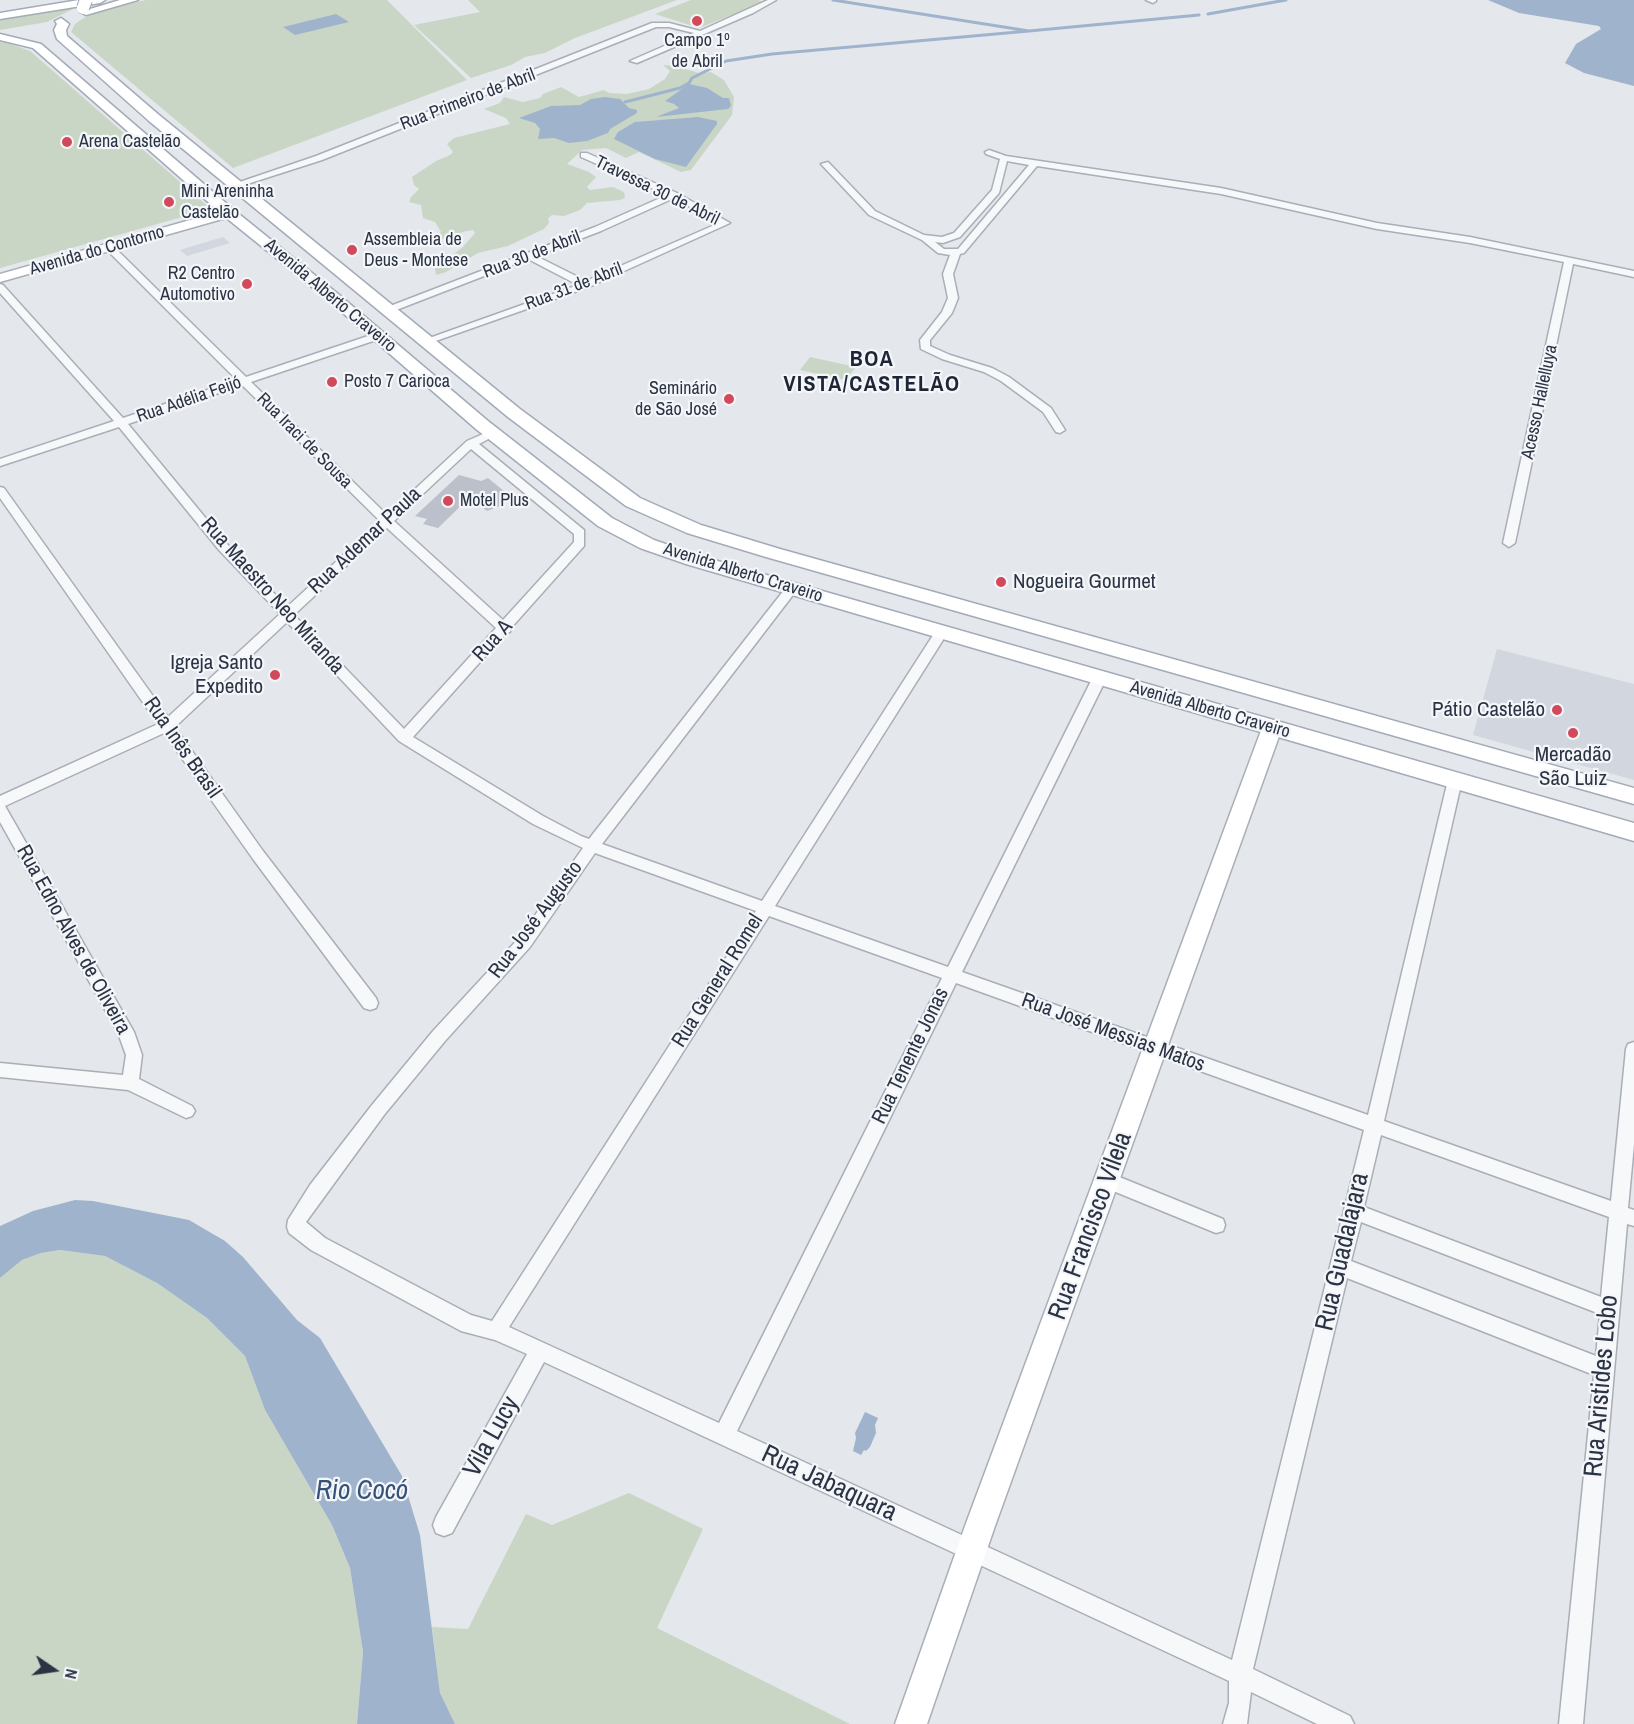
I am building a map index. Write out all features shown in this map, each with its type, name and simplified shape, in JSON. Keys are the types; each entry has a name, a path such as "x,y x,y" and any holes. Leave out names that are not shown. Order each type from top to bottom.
{"main road":[{"path":"0,9 58,0"},
{"path":"0,16 100,0"},
{"path":"60,21 133,0"},
{"path":"60,21 85,4"},
{"name":"Avenida Alberto Craveiro","path":"60,21 63,24 60,30 61,37 67,43 235,185 525,421 633,502 694,529 1634,796"},
{"path":"0,35 25,30"},
{"name":"Avenida Alberto Craveiro","path":"0,35 37,46 226,211 378,336 492,434 605,522 626,534 685,557 1634,832"},
{"path":"492,434 525,421"}],"street":[{"path":"634,62 773,0"},
{"name":"Rua Primeiro de Abril","path":"235,185 319,158 655,25 669,25 701,33"},
{"path":"989,152 1004,158 1221,191 1377,226 1470,240 1634,274"},
{"name":"Travessa 30 de Abril","path":"584,155 726,221 720,228"},
{"path":"925,238 949,239 960,232 996,191 1004,158"},
{"path":"825,164 872,213 925,238 938,250 956,253 970,242 1036,162"},
{"name":"Rua 30 de Abril","path":"388,310 529,256 674,195"},
{"name":"Avenida do Contorno","path":"0,278 226,211"},
{"name":"Avenida do Contorno","path":"0,271 226,211"},
{"name":"Rua 31 de Abril","path":"426,341 586,285 720,228"},
{"name":"Rua Iraci de Sousa","path":"109,247 386,521 505,629"},
{"path":"956,253 948,274 953,298 947,313 926,340 925,347 955,361 988,370 1005,378 1047,410 1060,430"},
{"path":"529,256 586,285"},
{"name":"Acesso Hallelluya","path":"1509,543 1569,260"},
{"name":"Rua Maestro Neo Miranda","path":"0,286 122,423 223,547 404,738 537,820 592,847"},
{"name":"Rua Adélia Feijó","path":"0,464 378,336"},
{"name":"Rua Ademar Paula","path":"0,802 167,726 471,443 492,434"},
{"name":"Rua A","path":"404,738 505,629 580,543 580,533 471,443"},
{"name":"Rua Inês Brasil","path":"0,490 258,855 370,1003"},
{"name":"Rua José Augusto","path":"318,1244 296,1227 316,1191 439,1036 524,943 592,847 792,588"},
{"name":"Rua General Romel","path":"496,1331 942,632"},
{"name":"Rua Tenente Jonas","path":"724,1435 950,975 1100,677"},
{"name":"Rua Francisco Vilela","path":"911,1724 971,1550 1272,728"},
{"name":"Rua Guadalajara","path":"1235,1724 1240,1703 1240,1674 1341,1266 1455,780"},
{"name":"Rua Edno Alves de Oliveira","path":"0,810 126,1032 134,1055 130,1083"},
{"name":"Rua José Messias Matos","path":"592,847 1626,1215"},
{"name":"Rua Aristides Lobo","path":"1571,1724 1610,1309 1626,1215 1634,1049"},
{"path":"0,1070 130,1083 186,1111"},
{"path":"1107,1180 1216,1225"},
{"path":"1354,1211 1610,1309"},
{"name":"Rua Jabaquara","path":"318,1244 468,1323 496,1331 540,1350 1240,1674 1342,1724"},
{"path":"1341,1266 1604,1369"},
{"name":"Vila Lucy","path":"444,1525 540,1350"}],"shaded area":[{"path":"223,237 230,243 187,256 180,250"},
{"name":"Pátio Castelão","path":"1497,649 1634,684 1634,780 1473,735"}],"green space":[{"path":"146,0 387,0 467,80 233,168 71,32 75,24 91,13"},
{"path":"468,0 677,0 575,38 545,53 525,57 511,65 471,78 414,25 480,12"},
{"name":"Campo 1º de Abril","path":"691,0 758,0 764,2 699,28 655,14"},
{"path":"75,8 47,22 0,30 0,19"},
{"name":"Arena Castelão","path":"0,40 30,51 211,209 0,268"},
{"path":"663,65 699,73 711,72 724,80 734,97 732,115 691,170 681,172 639,152 626,158 606,148 582,150 567,164 596,177 587,187 590,190 613,187 624,192 625,198 587,203 580,210 564,216 552,215 548,218 549,223 544,229 508,246 478,253 446,272 436,275 435,268 463,247 475,233 473,230 466,231 429,244 424,241 441,232 435,222 423,218 421,205 409,202 419,189 414,185 412,177 436,161 450,155 453,152 447,144 454,138 510,124 506,118 484,109 500,103 504,97 523,102 540,98 543,94 561,87 579,97 604,90 609,93 627,94 649,89 665,79 670,71"},
{"path":"810,357 856,367 846,380 800,370"},
{"path":"60,1250 105,1256 157,1283 207,1318 245,1356 265,1410 332,1525 350,1568 363,1652 357,1724 0,1724 0,1278 22,1260 41,1253"},
{"path":"629,1493 703,1529 657,1628 850,1724 455,1724 440,1694 432,1627 468,1629 526,1514 552,1525"}],"water":[{"path":"1488,0 1634,0 1634,86 1584,73 1565,63 1576,44 1601,29 1599,26 1519,13"},
{"path":"336,14 349,22 295,35 283,27"},
{"path":"689,84 707,88 723,98 729,98 731,106 728,109 656,117 679,108 665,101"},
{"path":"605,97 620,99 629,108 637,110 637,113 610,129 608,133 587,141 569,143 554,138 538,139 540,129 535,123 519,118 551,106 580,105 591,99"},
{"path":"698,117 717,121 717,124 686,167 655,159 614,139 618,132 635,122"},
{"name":"Rio Cocó","path":"75,1200 93,1201 189,1220 225,1241 243,1257 297,1320 320,1338 402,1476 420,1535 440,1693 455,1724 357,1724 363,1652 350,1568 332,1525 265,1410 245,1356 207,1318 157,1283 105,1256 60,1250 41,1253 22,1260 0,1278 0,1226 33,1211"},
{"path":"865,1412 878,1418 875,1425 876,1433 870,1447 861,1455 853,1451 855,1433"}],"building":[{"name":"Motel Plus","path":"459,475 481,481 488,478 510,496 500,506 487,511 470,497 438,528 423,524 427,519 415,516"}],"waterway":[{"path":"833,0 1029,31"},
{"path":"1208,14 1286,0"},
{"path":"1029,31 1199,15"},
{"path":"625,102 680,88 689,83 692,78 726,61 772,54 1029,31"}],"place":[{"name":"Campo 1º de Abril","path":"697,21"},
{"name":"Arena Castelão","path":"67,142"},
{"name":"Mini Areninha Castelão","path":"169,202"},
{"name":"Assembleia de Deus - Montese","path":"352,250"},
{"name":"R2 Centro Automotivo","path":"247,284"},
{"name":"Posto 7 Carioca","path":"332,382"},
{"name":"Seminário de São José","path":"729,399"},
{"name":"Motel Plus","path":"448,501"},
{"name":"Nogueira Gourmet","path":"1001,582"},
{"name":"Igreja Santo Expedito","path":"275,675"},
{"name":"Pátio Castelão","path":"1557,710"},
{"name":"Mercadão São Luiz","path":"1573,733"}],"district":[{"name":"BOA VISTA/CASTELÃO","path":"872,372"}]}
